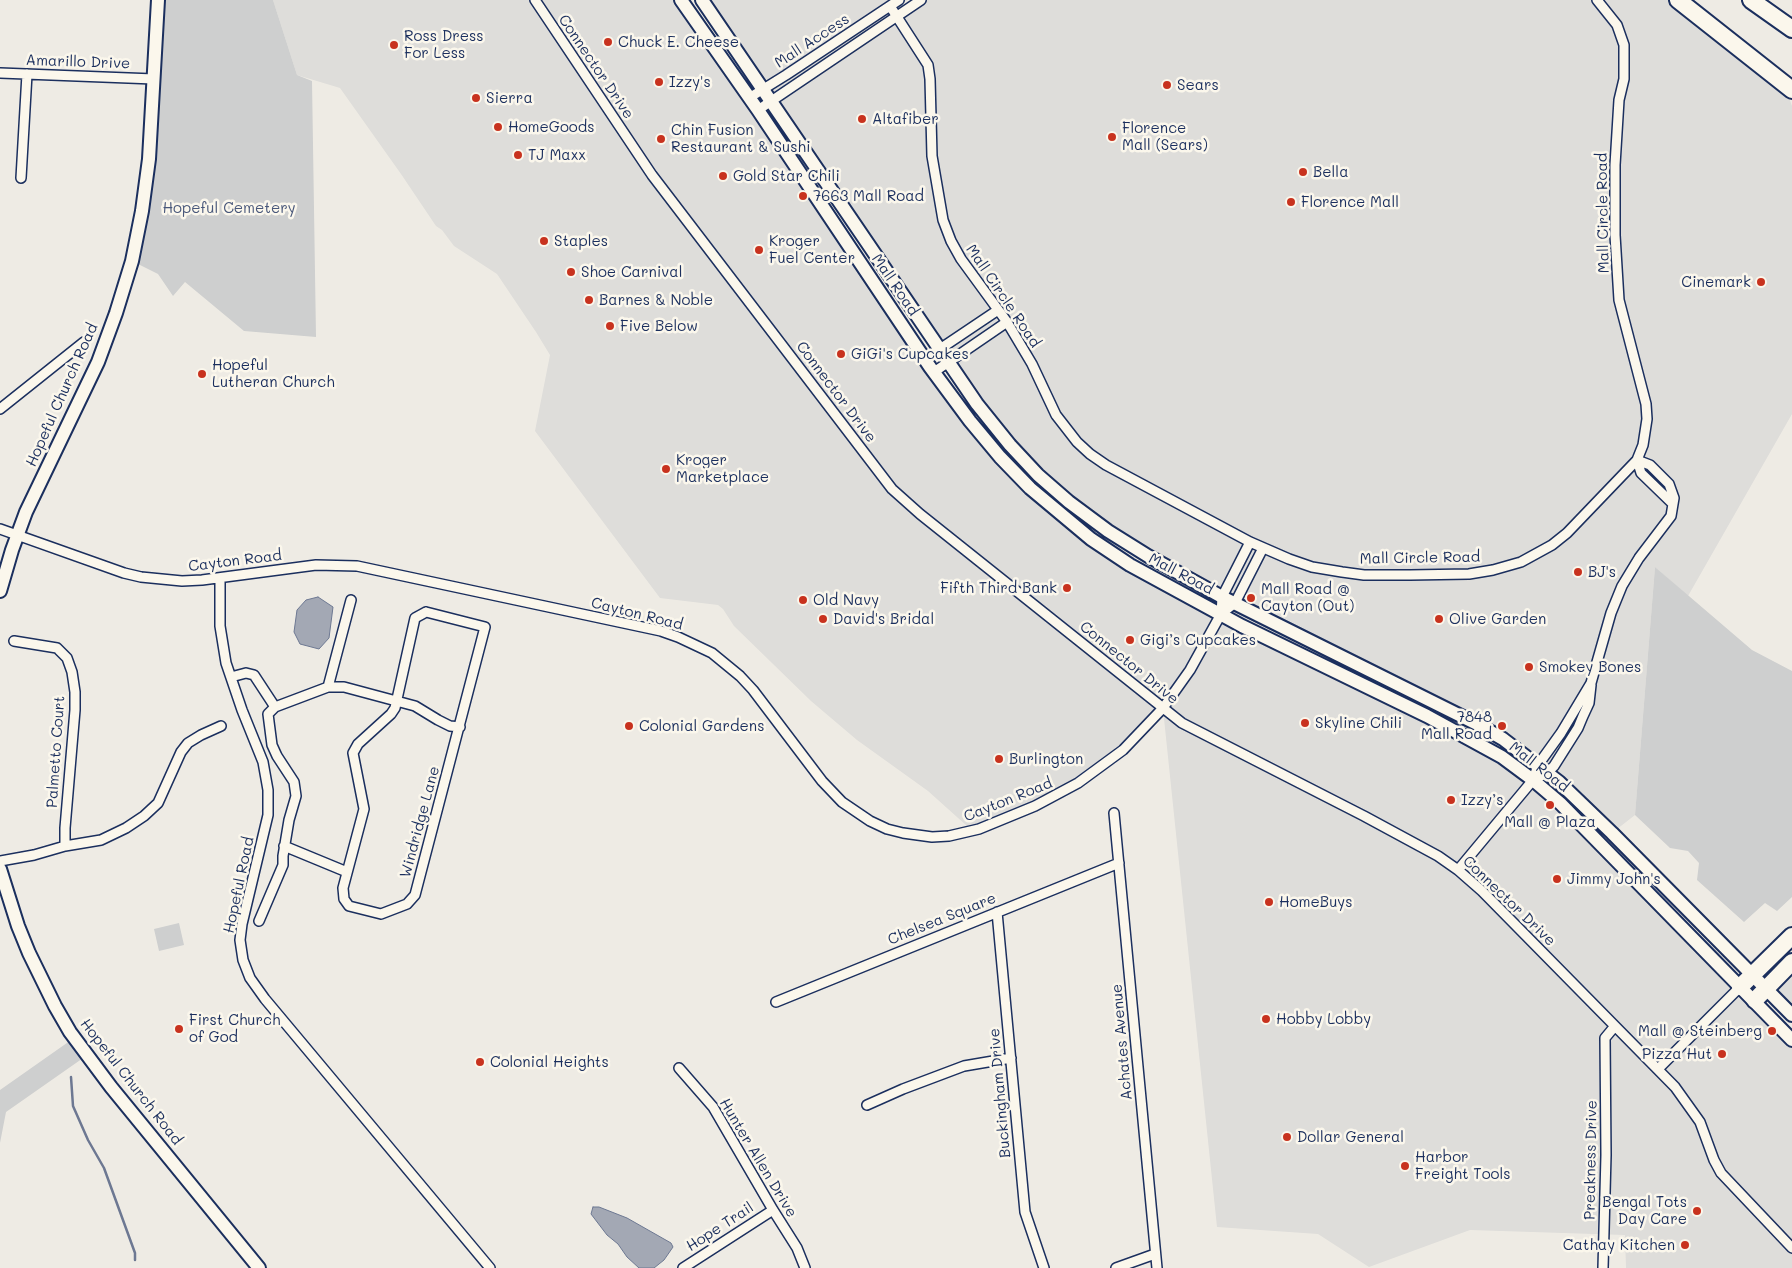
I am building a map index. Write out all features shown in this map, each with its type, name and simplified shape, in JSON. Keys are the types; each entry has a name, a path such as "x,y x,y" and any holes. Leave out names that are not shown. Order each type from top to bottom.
{"highway":[{"path":"1678,0 1792,90"},
{"path":"1751,0 1792,29"},
{"path":"1740,987 1792,936"},
{"path":"1755,1000 1792,962"}],"main road":[{"name":"Hopeful Church Road","path":"0,591 17,535 36,490 94,370 116,313 132,261 147,176 152,133 158,0"},
{"name":"Mall Road","path":"681,0 758,110 934,372 970,421 1000,457 1030,488 1091,539 1130,565 1221,614 1428,716 1502,757 1560,803 1740,987 1755,1000 1792,1040"},
{"name":"Mall Road","path":"702,0 977,404 1010,445 1038,474 1069,502 1148,556 1235,603 1503,739 1542,769 1612,833 1792,1015"},
{"name":"Hopeful Church Road","path":"0,869 29,954 70,1032 110,1087 259,1268"}],"street":[{"name":"Connector Drive","path":"535,0 652,175 892,490 1190,728 1364,816 1438,856 1458,870 1488,897 1675,1087 1700,1122 1714,1160 1721,1173 1792,1248"},
{"path":"890,6 899,0"},
{"path":"897,16 921,0"},
{"name":"Mall Circle Road","path":"890,6 928,65 932,156 943,220 948,234 961,260 1007,322 1032,364 1056,415 1066,428 1090,454 1106,465 1250,542 1312,566 1364,575 1469,574 1521,562 1552,545 1567,533 1637,460 1645,434 1646,404 1619,300 1615,226 1619,100 1624,79 1625,56 1624,45 1617,25 1597,0"},
{"name":"Mall Access","path":"749,98 890,6"},
{"name":"Mall Access","path":"758,110 897,16"},
{"name":"Amarillo Drive","path":"0,73 154,79"},
{"path":"21,178 27,74"},
{"path":"925,359 998,310"},
{"path":"934,372 1007,322"},
{"path":"0,409 84,342"},
{"path":"1458,870 1578,728 1589,703 1591,683 1611,613 1622,586 1639,558 1671,516 1673,504 1641,473 1637,460"},
{"name":"Cayton Road","path":"0,528 124,573 141,577 182,581 220,578 316,565 357,566 661,631 712,653 740,676 753,690 822,780 842,802 870,821 887,829 918,836 949,836 966,833 1035,806 1096,771 1123,750 1163,708 1190,670 1221,614"},
{"path":"1221,614 1222,596 1250,542"},
{"path":"1221,614 1235,603 1263,548"},
{"name":"Hopeful Road","path":"220,578 220,626 226,663 263,762 268,790 268,815 242,924 240,940 243,960 250,978 271,1007 490,1268"},
{"path":"328,687 351,600"},
{"name":"Windridge Lane","path":"426,612 485,627 460,727 414,895 407,904 381,914 349,906 344,899 343,888 364,809 354,749 395,708 415,618 426,612"},
{"name":"Palmetto Court","path":"14,641 57,648 67,658 72,672 75,710 65,846"},
{"path":"230,677 246,673 254,675 275,706"},
{"path":"1542,769 1591,683"},
{"path":"259,921 283,865 284,846 296,796 294,782 272,745 268,718 270,711 275,706 328,687 344,686 423,709 450,726 460,727"},
{"path":"0,861 100,840 126,828 144,816 158,803 181,752 188,743 221,726"},
{"name":"Achates Avenue","path":"1114,813 1157,1268"},
{"path":"284,846 347,872"},
{"name":"Chelsea Square","path":"776,1002 1119,863"},
{"name":"Buckingham Drive","path":"997,912 1025,1212 1044,1268"},
{"path":"1658,1069 1740,987"},
{"name":"Preakness Drive","path":"1603,1268 1606,1155 1605,1038 1615,1026"},
{"path":"867,1105 964,1066 1011,1058"},
{"name":"Hunter Allen Drive","path":"679,1068 713,1107 772,1210 797,1248 805,1268"},
{"name":"Hope Trail","path":"683,1268 772,1210"},
{"path":"1116,1268 1155,1254"}],"shaded area":[{"path":"273,0 681,0 926,361 1017,474 1145,573 1427,716 1533,780 1792,1040 1792,1268 1626,1268 1625,1235 1470,1230 1369,1267 1318,1234 1217,1227 1163,709 1145,728 1078,783 979,829 972,824 967,826 928,791 857,740 811,701 734,626 723,609 718,605 660,598 535,431 550,355 536,332 497,274 454,246 442,230 436,226 340,88 297,75"},
{"name":"Florence Mall","path":"701,0 907,0 893,10 897,16 921,0 1678,0 1784,84 1792,106 1792,414 1688,596 1655,567 1635,815 1612,833 1503,739 1108,531 1010,445"},
{"path":"318,597 333,607 329,638 319,649 300,644 294,632 297,610 306,600"},
{"path":"1792,962 1792,1014 1767,988"},
{"path":"593,1207 599,1207 627,1218 671,1243 673,1247 664,1260 654,1268 639,1268 627,1257 618,1244 607,1235 591,1214"}],"green space":[{"name":"Hopeful Cemetery","path":"158,0 273,0 297,75 312,81 316,337 244,331 185,282 173,296 158,274 132,261 142,211"},
{"path":"1655,567 1752,650 1792,671 1792,897 1777,911 1765,903 1744,922 1697,880 1699,863 1688,851 1670,848 1635,815"},
{"path":"179,923 184,945 159,951 154,929"},
{"path":"74,1038 86,1056 6,1112 0,1143 0,1090"}],"waterway":[{"path":"71,1077 73,1106 88,1140 104,1168 135,1253 135,1260"}],"place":[{"name":"Chuck E. Cheese","path":"608,42"},
{"name":"Ross Dress For Less","path":"394,45"},
{"name":"Izzy's","path":"659,82"},
{"name":"Sears","path":"1167,85"},
{"name":"Sierra","path":"476,98"},
{"name":"Altafiber","path":"862,119"},
{"name":"HomeGoods","path":"498,127"},
{"name":"Florence Mall (Sears)","path":"1112,137"},
{"name":"Chin Fusion Restaurant & Sushi","path":"661,139"},
{"name":"TJ Maxx","path":"518,155"},
{"name":"Bella","path":"1303,172"},
{"name":"Gold Star Chili","path":"723,176"},
{"name":"7663 Mall Road","path":"803,196"},
{"name":"Florence Mall","path":"1291,202"},
{"name":"Staples","path":"544,241"},
{"name":"Kroger Fuel Center","path":"759,250"},
{"name":"Shoe Carnival","path":"571,272"},
{"name":"Cinemark","path":"1761,282"},
{"name":"Barnes & Noble","path":"589,300"},
{"name":"Five Below","path":"610,326"},
{"name":"GiGi's Cupcakes","path":"841,354"},
{"name":"Hopeful Lutheran Church","path":"202,374"},
{"name":"Kroger Marketplace","path":"666,469"},
{"name":"BJ's","path":"1578,572"},
{"name":"Fifth Third Bank","path":"1067,588"},
{"name":"Mall Road @ Cayton (Out)","path":"1251,598"},
{"name":"Old Navy","path":"803,600"},
{"name":"David's Bridal","path":"823,619"},
{"name":"Olive Garden","path":"1439,619"},
{"name":"Gigi’s Cupcakes","path":"1130,640"},
{"name":"Smokey Bones","path":"1529,667"},
{"name":"Skyline Chili","path":"1305,723"},
{"name":"Colonial Gardens","path":"629,726"},
{"name":"7848 Mall Road","path":"1502,726"},
{"name":"Burlington","path":"999,759"},
{"name":"Izzy’s","path":"1451,800"},
{"name":"Mall @ Plaza","path":"1550,805"},
{"name":"Jimmy John's","path":"1557,879"},
{"name":"HomeBuys","path":"1269,902"},
{"name":"Hobby Lobby","path":"1266,1019"},
{"name":"First Church of God","path":"179,1029"},
{"name":"Mall @ Steinberg","path":"1772,1031"},
{"name":"Pizza Hut","path":"1722,1054"},
{"name":"Colonial Heights","path":"480,1062"},
{"name":"Dollar General","path":"1287,1137"},
{"name":"Harbor Freight Tools","path":"1405,1166"},
{"name":"Bengal Tots Day Care","path":"1697,1211"},
{"name":"Cathay Kitchen","path":"1685,1245"}]}
